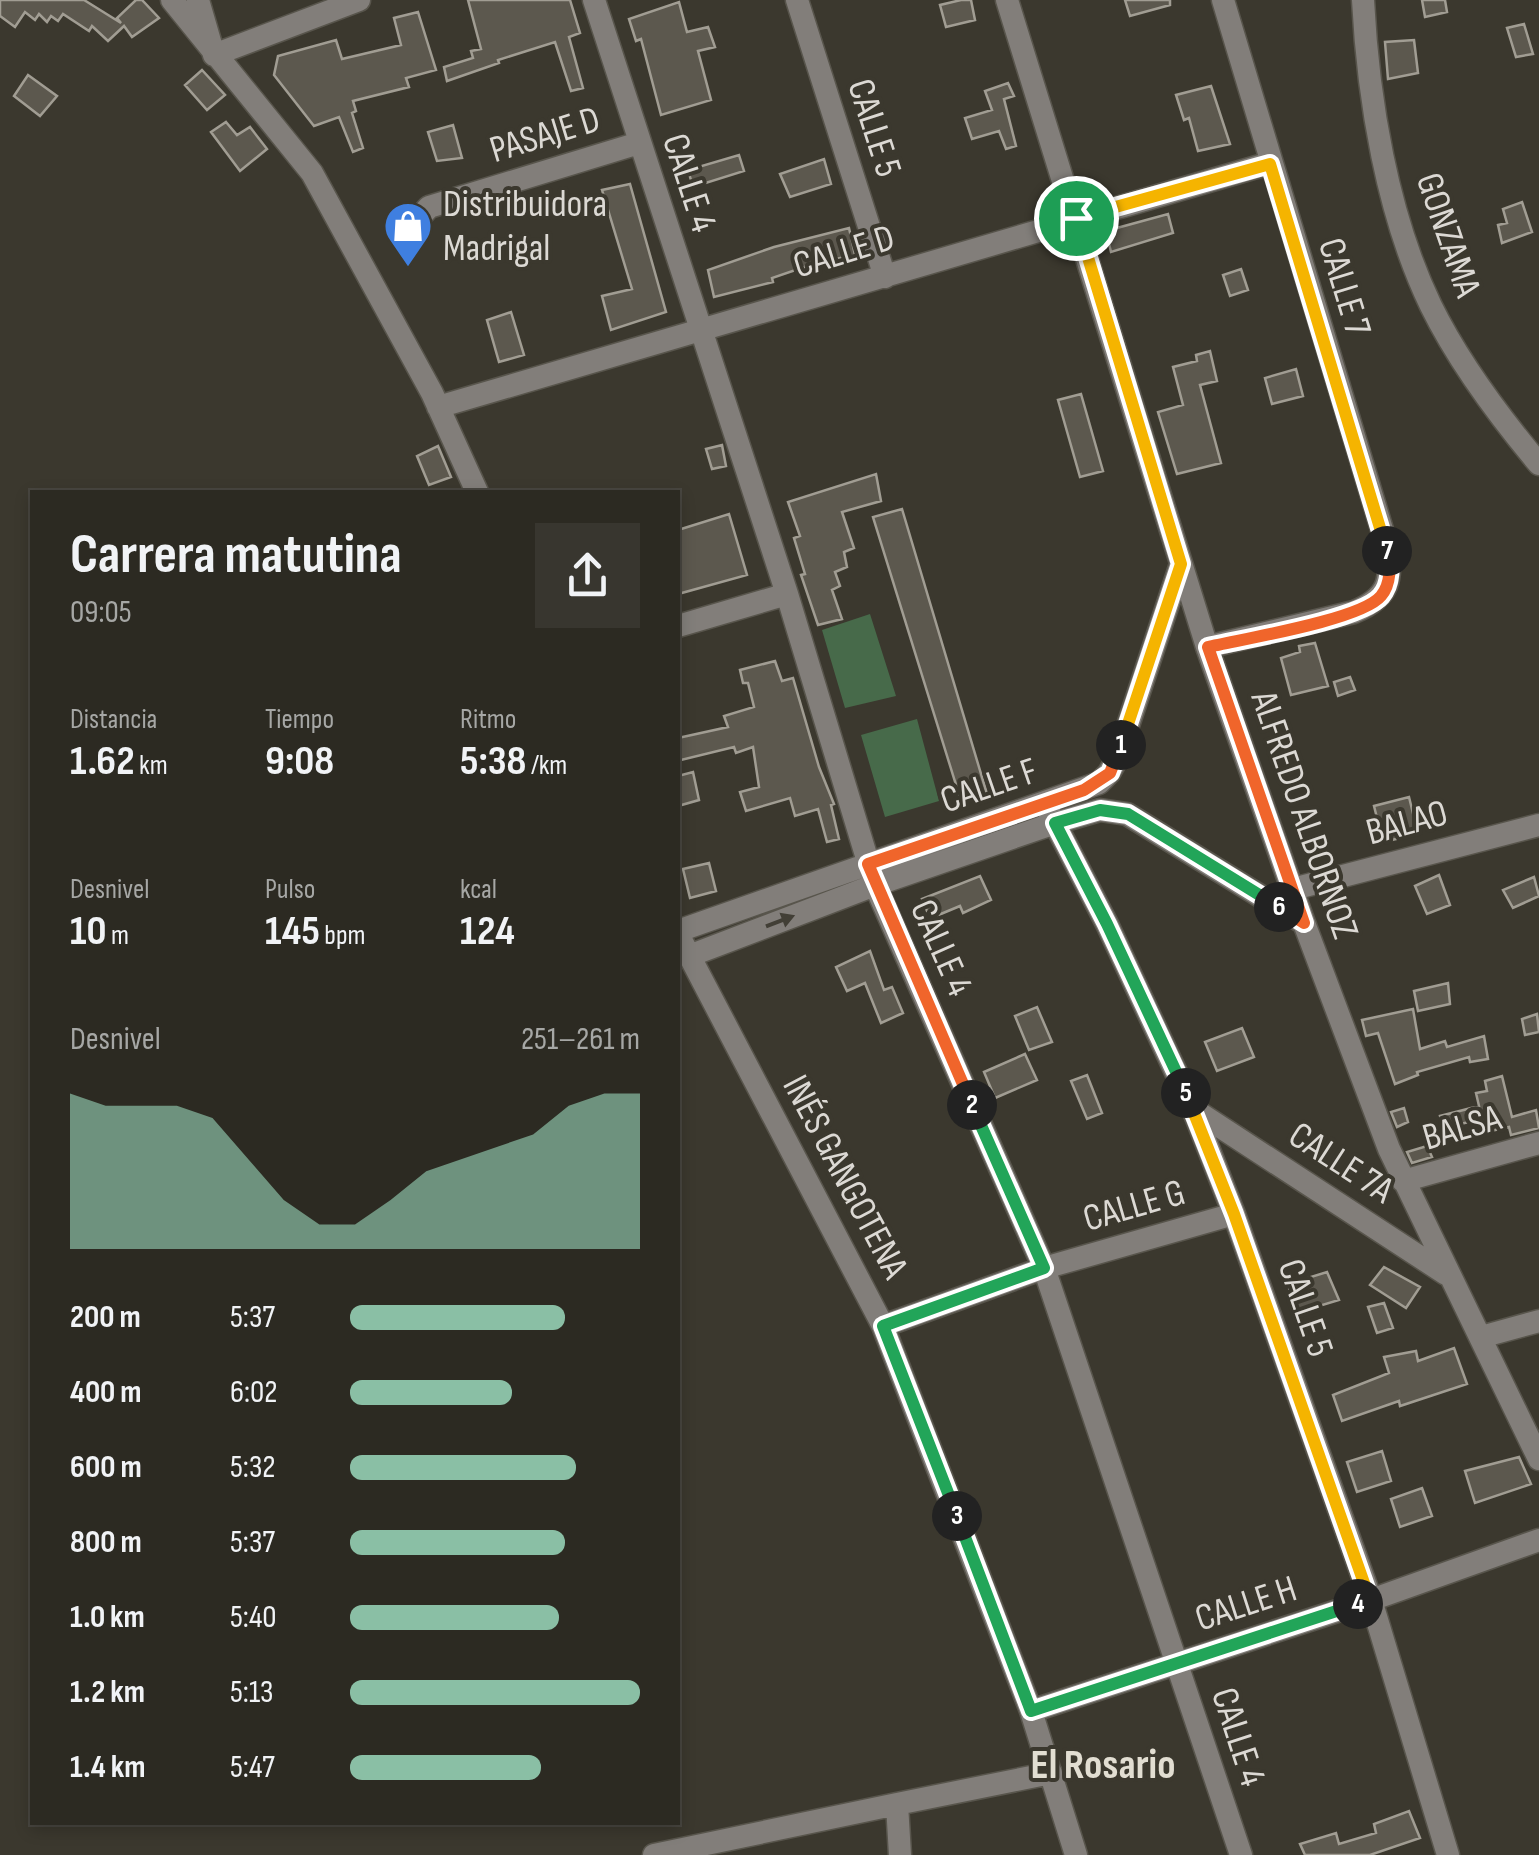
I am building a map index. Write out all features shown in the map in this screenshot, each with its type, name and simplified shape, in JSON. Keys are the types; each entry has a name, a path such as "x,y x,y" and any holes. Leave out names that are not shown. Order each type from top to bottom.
{"street":[{"path":"172,0 312,172 438,407 476,490"},
{"path":"198,0 214,55"},
{"path":"214,55 359,0"},
{"name":"CALLE 4","path":"594,0 786,594 871,874 1044,1268 1240,1855"},
{"name":"CALLE 5","path":"797,0 885,277"},
{"name":"ALFREDO ALBORNOZ","path":"1006,0 1181,564 1304,923 1403,1181 1539,1460"},
{"name":"CALLE 7","path":"1208,647 1354,612 1382,595 1389,580 1386,542 1223,0"},
{"name":"GONZAMA","path":"1363,0 1370,85 1400,222 1423,286 1498,416 1539,464"},
{"name":"PASAJE D","path":"418,218 429,207 639,144"},
{"name":"CALLE D","path":"438,407 1270,164"},
{"name":"CALLE F","path":"1050,814 1110,773 1181,564"},
{"path":"680,625 786,594"},
{"name":"CALLE F","path":"681,940 1050,814 1100,810 1128,814 1304,923"},
{"name":"CALLE 5","path":"1050,814 1194,1109 1370,1600 1448,1855"},
{"name":"BALAO","path":"1292,889 1539,825"},
{"name":"INÉS GANGOTENA","path":"681,940 883,1326 1031,1711 1076,1855"},
{"name":"CALLE 7A","path":"1194,1109 1450,1276"},
{"name":"BALSA","path":"1403,1181 1539,1143"},
{"name":"CALLE G","path":"883,1326 1044,1268 1234,1214"},
{"path":"1481,1338 1539,1321"},
{"name":"CALLE H","path":"1031,1711 1539,1540"},
{"path":"654,1855 703,1850 897,1804 1051,1773"},
{"path":"897,1804 900,1855"}],"green space":[{"path":"870,614 896,696 845,708 822,630"},
{"path":"917,719 939,801 885,817 861,735"}],"building":[{"path":"0,0 84,0 121,23 117,18 136,0 142,0 159,18 132,37 124,26 108,41 92,26 89,31 63,14 58,21 51,16 47,22 39,14 35,20 25,12 15,27 0,16"},
{"path":"468,0 570,0 580,33 569,37 583,88 571,91 555,42 447,81 444,67 473,58 471,51 481,49"},
{"path":"971,0 975,20 946,27 940,5"},
{"path":"1125,0 1170,0 1170,5 1130,16"},
{"path":"1422,0 1445,0 1447,12 1425,17"},
{"path":"679,2 687,32 708,27 715,47 698,51 711,100 661,115 641,39 636,41 629,19"},
{"path":"418,12 436,70 406,78 409,87 353,101 356,111 352,113 363,148 353,152 339,117 314,126 274,75 278,56 336,40 342,59 401,45 394,18"},
{"path":"1524,24 1533,54 1516,57 1507,28"},
{"path":"1414,40 1418,73 1388,79 1385,42"},
{"path":"202,70 225,95 207,110 185,85"},
{"path":"28,75 57,96 40,116 14,96"},
{"path":"1008,83 1014,96 1004,99 1016,146 1006,149 999,131 972,139 965,118 992,110 985,91"},
{"path":"1211,86 1230,144 1198,151 1189,118 1184,120 1176,95"},
{"path":"226,122 237,135 250,127 267,149 240,171 211,132"},
{"path":"453,125 462,158 437,161 428,132"},
{"path":"739,155 744,171 693,187 688,170"},
{"path":"824,159 831,184 790,197 780,174"},
{"path":"630,184 666,312 611,330 602,296 632,289 602,190"},
{"path":"1522,202 1532,232 1502,243 1498,225 1507,223 1503,209"},
{"path":"1168,214 1173,233 1111,252 1106,231"},
{"path":"849,228 855,255 816,263 772,278 773,282 714,297 708,270 774,247"},
{"path":"1241,269 1248,290 1230,296 1223,275"},
{"path":"511,312 524,355 499,362 487,320"},
{"path":"1210,351 1217,381 1200,385 1221,463 1177,474 1158,412 1183,405 1173,367 1197,361 1196,355"},
{"path":"1296,369 1303,396 1272,404 1265,378"},
{"path":"1081,394 1103,471 1080,477 1058,400"},
{"path":"722,445 726,466 712,469 706,449"},
{"path":"438,446 451,477 429,485 417,456"},
{"path":"876,474 881,501 842,512 854,548 844,552 847,567 835,572 840,586 832,590 842,619 818,625 801,575 805,574 794,538 800,536 788,502"},
{"path":"902,509 987,794 961,801 873,517"},
{"path":"729,514 747,575 680,593 680,529"},
{"path":"1315,643 1328,686 1291,695 1281,658 1300,652 1299,646"},
{"path":"775,661 782,681 793,678 834,804 831,805 839,839 827,842 818,809 795,816 790,798 746,811 740,792 759,787 753,747 736,753 734,747 681,760 680,738 728,727 724,716 754,707 740,670"},
{"path":"1350,677 1355,690 1338,696 1334,682"},
{"path":"693,772 699,800 680,805 680,775"},
{"path":"1409,797 1418,834 1383,842 1374,806"},
{"path":"709,863 716,891 690,898 683,869"},
{"path":"1439,875 1450,905 1427,914 1415,886"},
{"path":"980,876 991,900 963,913 960,906 936,916 934,911 927,911 922,899"},
{"path":"1534,877 1539,896 1513,908 1503,890"},
{"path":"870,951 884,990 892,987 903,1013 881,1023 865,983 847,991 836,967"},
{"path":"1448,983 1450,1004 1418,1011 1414,991"},
{"path":"1037,1007 1052,1042 1029,1050 1015,1016"},
{"path":"1413,1009 1420,1049 1445,1041 1447,1047 1484,1036 1488,1059 1470,1062 1469,1057 1417,1072 1418,1075 1395,1084 1378,1033 1366,1036 1362,1020"},
{"path":"1537,1014 1539,1032 1525,1035 1522,1019"},
{"path":"1242,1028 1254,1057 1217,1071 1205,1042"},
{"path":"1025,1054 1037,1080 995,1098 984,1072"},
{"path":"1087,1075 1102,1113 1087,1119 1071,1081"},
{"path":"1502,1076 1512,1117 1536,1110 1539,1128 1511,1135 1509,1127 1486,1132 1482,1119 1443,1128 1440,1116 1479,1106 1476,1093 1487,1091 1485,1081"},
{"path":"1404,1108 1408,1122 1397,1127 1391,1112"},
{"path":"1427,1146 1432,1157 1412,1163 1407,1152"},
{"path":"1384,1267 1420,1287 1406,1308 1370,1285"},
{"path":"1327,1272 1339,1300 1296,1313 1288,1284"},
{"path":"1384,1303 1393,1328 1377,1333 1368,1307"},
{"path":"1454,1348 1467,1384 1342,1421 1333,1395 1389,1373 1384,1357 1416,1351 1418,1361"},
{"path":"1382,1451 1391,1481 1357,1492 1347,1462"},
{"path":"1519,1457 1531,1484 1475,1503 1465,1471"},
{"path":"1422,1488 1432,1516 1400,1527 1391,1499"},
{"path":"1409,1811 1420,1838 1370,1855 1305,1855 1300,1844 1336,1833 1339,1844 1376,1833 1374,1824"}],"place":[{"name":"Distribuidora Madrigal","path":"408,268"}],"district":[{"name":"El Rosario","path":"1103,1765"}],"route":[{"path":"1270,164 1386,542 1389,580 1382,595 1370,605 1208,647 1304,923 1128,814 1100,810 1055,823 1194,1109 1370,1600 1031,1711 883,1326 1044,1268 868,864 1084,790 1110,773 1181,564 1076,218 1270,164"}]}
